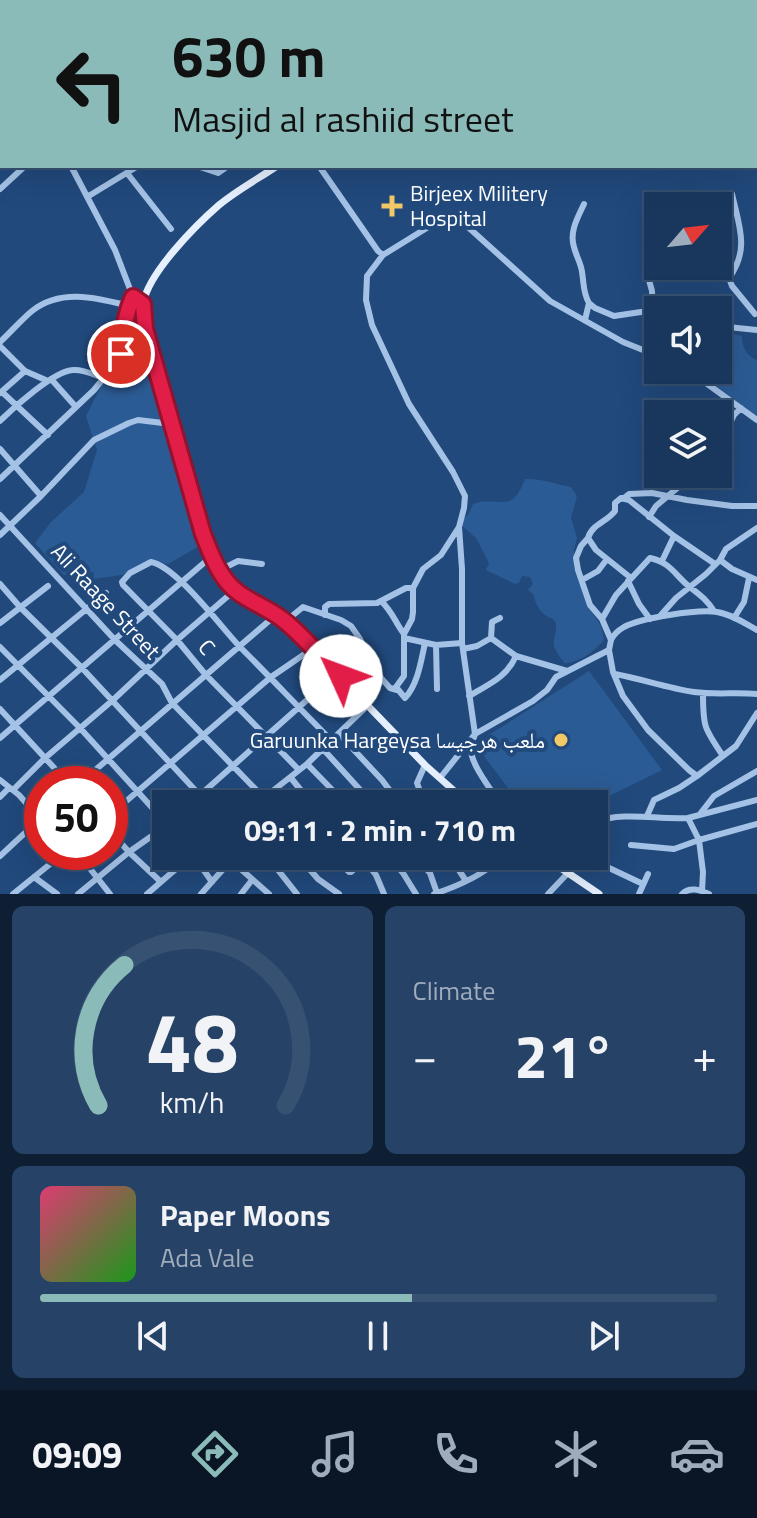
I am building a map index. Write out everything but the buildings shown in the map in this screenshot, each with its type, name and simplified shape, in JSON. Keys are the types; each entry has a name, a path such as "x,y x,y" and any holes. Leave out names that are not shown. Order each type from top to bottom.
{"main road":[{"path":"274,168 218,206 160,269 149,287 143,304 145,329 171,424 203,534 212,556 235,590 289,624 425,765 453,790"},
{"path":"562,870 599,894"}],"street":[{"path":"0,189 23,168"},
{"path":"72,168 115,250 133,297 143,304"},
{"path":"87,197 135,168"},
{"path":"203,168 218,173 225,168"},
{"path":"258,168 260,177"},
{"path":"320,168 383,255"},
{"path":"127,173 171,229"},
{"path":"732,194 743,244 739,265 732,274"},
{"path":"584,204 573,228 572,240 581,267 586,299 595,308 614,316 644,312"},
{"path":"397,690 404,676 404,636 412,619 413,588 423,569 441,555 459,527 465,496 409,404 372,325 366,300 367,276 383,255 438,221 448,217 458,218 550,301 644,350"},
{"path":"730,280 756,312 754,329 732,327"},
{"path":"76,407 50,380 25,371 0,344 34,309 47,302 69,296 90,296 129,306"},
{"path":"0,479 76,407 120,358 122,335 133,297"},
{"path":"585,320 589,303"},
{"path":"0,421 63,372 76,369 104,378"},
{"path":"25,371 1,392 48,435"},
{"path":"708,384 757,420"},
{"path":"732,419 741,408"},
{"path":"0,535 94,440 138,420 171,424"},
{"path":"0,449 41,496"},
{"path":"649,517 656,506 677,488"},
{"path":"611,640 602,619 590,605 576,558 590,533 615,511 618,499 629,494 652,493 732,506 757,506"},
{"path":"624,498 674,536 757,580"},
{"name":"Ali Raage Street","path":"0,515 115,640 162,684 172,703 256,790"},
{"path":"459,527 462,646 475,734 472,758 491,790"},
{"path":"659,617 718,562 726,549 757,528"},
{"path":"662,561 674,536"},
{"path":"588,538 596,550 629,579 639,604 650,619"},
{"path":"0,738 212,556"},
{"path":"602,619 629,579 650,558 662,561 677,573 714,611"},
{"path":"582,580 598,571 607,559"},
{"name":"C","path":"181,583 154,561 124,577 122,582 205,674 299,770"},
{"path":"220,570 238,561 262,564"},
{"path":"734,618 744,602 749,578"},
{"path":"181,583 332,741"},
{"path":"0,584 196,790"},
{"path":"0,623 48,586"},
{"path":"325,615 325,607 329,604 381,601 406,588 413,588"},
{"path":"0,797 235,590"},
{"path":"0,680 106,593"},
{"path":"381,601 391,610 404,636 436,645 462,646 477,646 491,638"},
{"path":"289,624 292,616 303,607 351,626 373,669 390,688 405,698 418,671 425,643"},
{"path":"697,776 648,730 623,696 609,650 611,640 621,628 632,623 714,611 757,630"},
{"path":"99,766 277,614"},
{"path":"491,638 492,622 500,618"},
{"path":"491,638 516,656 567,671"},
{"path":"436,645 437,689"},
{"path":"0,647 80,728 152,808"},
{"path":"128,799 271,677 312,649"},
{"path":"440,778 475,734 533,701 547,690 556,677 609,650"},
{"path":"469,696 504,675 516,656"},
{"path":"615,674 703,693 757,694"},
{"path":"206,790 316,692 341,676"},
{"path":"703,693 705,730 723,756"},
{"path":"274,790 307,764 367,706"},
{"path":"0,709 52,766"},
{"path":"647,816 654,800 679,788 736,746 757,713"},
{"path":"339,734 390,790"},
{"path":"323,749 360,790"},
{"path":"307,764 332,790"},
{"path":"420,790 417,783 425,765"},
{"path":"700,814 714,796 757,771"},
{"path":"291,778 301,790"},
{"path":"0,780 24,802"},
{"path":"608,817 688,818 757,800"},
{"path":"688,818 699,840 706,893"},
{"path":"631,845 674,849 757,824"},
{"path":"1,854 24,834"},
{"path":"78,894 152,835"},
{"path":"129,852 161,882"},
{"path":"608,867 643,884"},
{"path":"13,894 43,870"},
{"path":"92,870 110,894"},
{"path":"153,892 175,870"},
{"path":"203,870 212,882"},
{"path":"201,894 221,870"},
{"path":"242,870 269,894"},
{"path":"278,870 297,894"},
{"path":"310,870 339,894"},
{"path":"372,870 384,894"},
{"path":"401,870 416,894"},
{"path":"427,870 436,894 482,870"},
{"path":"459,870 466,881"},
{"path":"548,894 567,874"},
{"path":"639,894 648,874"},
{"path":"34,877 57,894"},
{"path":"241,894 252,880"},
{"path":"458,884 463,894"},
{"path":"682,894 686,890 697,889 706,893"}],"shaded area":[{"path":"134,322 201,545 168,564 154,561 122,575 93,579 94,572 64,575 35,543 51,522 84,492 97,450 86,416"},
{"path":"732,334 742,336 745,350 757,360 757,417 713,384 732,384"},
{"path":"525,479 571,487 577,496 571,518 577,538 574,566 587,604 601,626 604,640 576,661 565,663 555,648 556,623 540,610 534,595 528,590 533,584 530,577 522,576 515,584 486,570 489,563 476,538 461,525 473,504 509,501 520,491"},
{"name":"Garuunka Hargeysa ملعب هرجيسا","path":"589,671 662,770 608,797 608,790 510,790 475,744"}],"place":[{"name":"Birjeex Militery Hospital","path":"392,206"},
{"name":"Garuunka Hargeysa ملعب هرجيسا","path":"561,740"}],"route":[{"path":"121,354 122,335 133,297 143,304 145,329 203,534 212,556 239,594 277,614 341,676"}]}
